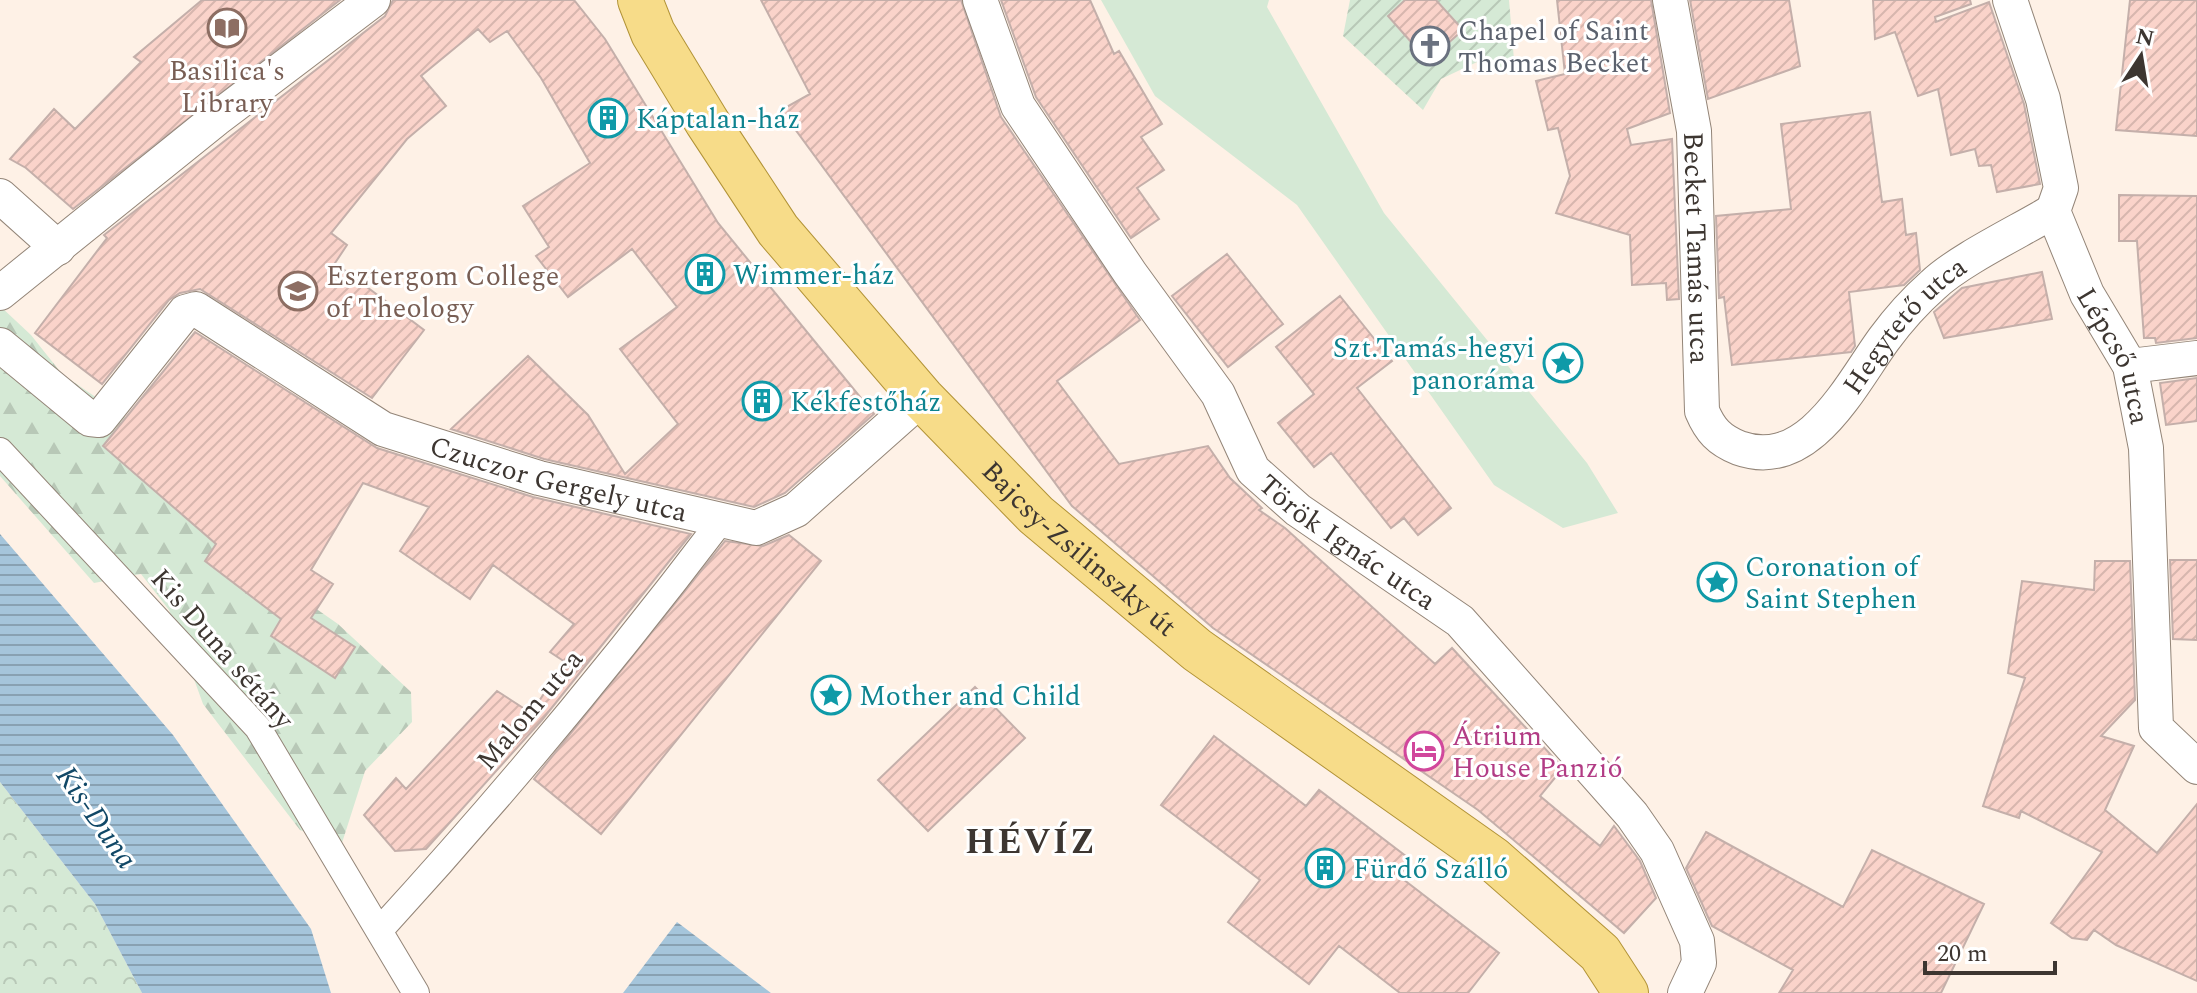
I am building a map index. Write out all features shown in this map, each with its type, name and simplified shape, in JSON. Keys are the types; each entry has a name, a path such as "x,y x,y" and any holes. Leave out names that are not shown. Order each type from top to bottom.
{"main road":[{"name":"Bajcsy-Zsilinszky út","path":"640,0 653,33 691,97 778,230 922,398 1036,515 1197,650 1493,859 1600,953 1626,993"}],"street":[{"path":"0,293 216,119 373,0"},
{"name":"Török Ignác utca","path":"980,0 1018,106 1218,394 1253,470 1298,510 1460,621 1632,815 1665,866 1697,941 1699,963 1685,993"},
{"name":"Becket Tamás utca","path":"1670,0 1694,131 1702,411 1710,429 1724,442 1744,450 1768,453"},
{"name":"Lépcső utca","path":"2010,0 2043,99 2061,188 2053,211 2087,294 2130,366 2146,448 2156,728 2197,767"},
{"path":"0,196 66,242"},
{"name":"Hegytető utca","path":"1768,453 1791,445 1817,429 1886,336 1935,283 2053,211"},
{"name":"Czuczor Gergely utca","path":"0,345 90,419 99,420 185,312 196,309 383,429 539,478 756,528 796,510 922,398"},
{"path":"2130,366 2197,358"},
{"name":"Kis Duna sétány","path":"0,451 258,728 416,993"},
{"name":"Malom utca","path":"379,931 434,871 638,631 720,522"}],"green space":[{"path":"1101,0 1269,0 1267,7 1384,213 1587,463 1618,513 1563,528 1494,485 1297,205 1155,96"},
{"path":"1350,0 1509,0 1515,72 1477,62 1441,79 1423,110 1343,36"},
{"path":"0,306 31,335 62,374 145,431 272,578 338,624 411,692 412,722 365,771 341,846 300,830 203,704 169,610 141,574 94,583 0,476"},
{"path":"0,782 95,904 142,993 0,993"}],"water":[{"name":"Kis-Duna","path":"0,534 173,735 311,929 331,993 142,993 95,904 0,782"},
{"path":"677,922 771,993 623,993"}],"building":[{"path":"202,0 340,0 73,209 26,168 10,159 54,109 75,129 141,62 134,57"},
{"path":"393,0 574,0 605,39 718,223 874,414 785,493 754,507 544,459 451,429 528,356 588,415 625,474 678,424 620,349 677,307 632,249 568,297 536,256 549,247 523,206 590,163 541,78 507,31 490,42 478,29 421,76 446,106 407,139 331,233 347,245 335,263 424,330 372,398 200,289 180,293 169,300 102,384 35,333 107,238 104,235 385,16"},
{"path":"761,0 961,0 1001,117 1140,320 1057,381 1119,464 1208,446 1230,478 1262,508 1259,510 1285,528 1435,664 1452,648 1563,768 1540,796 1600,846 1614,826 1640,861 1656,898 1624,933 1478,810 1213,628 1072,506 781,110 810,94"},
{"path":"1001,0 1090,0 1114,54 1119,51 1162,124 1141,137 1164,170 1137,188 1159,219 1131,238 1036,97"},
{"name":"Chapel of Saint Thomas Becket","path":"1405,0 1436,0 1463,30 1428,61 1388,16"},
{"path":"1557,0 1651,0 1670,113 1627,129 1631,145 1672,139 1679,299 1667,300 1666,283 1632,285 1630,235 1556,213 1570,176 1558,128 1548,130 1536,81 1565,74"},
{"path":"1690,0 1789,0 1800,66 1708,99"},
{"path":"1873,0 1970,0 1971,4 1935,17 1936,22 1989,2 2024,104 2040,184 1997,192 1991,165 1979,166 1975,149 1951,155 1938,89 1918,96 1895,32 1875,39"},
{"path":"2130,0 2197,0 2197,136 2116,130"},
{"path":"1870,112 1882,202 1902,199 1906,235 1916,233 1920,270 1904,285 1849,292 1855,346 1851,352 1732,365 1724,297 1719,298 1716,216 1791,209 1781,124"},
{"path":"2119,195 2197,196 2197,338 2156,343 2155,338 2144,338 2137,241 2119,241"},
{"path":"1227,254 1283,324 1228,367 1172,296"},
{"path":"2042,272 2052,319 1944,338 1934,312 1962,288"},
{"path":"1340,296 1392,361 1357,388 1451,508 1418,535 1404,518 1391,528 1331,453 1314,467 1278,423 1314,394 1276,347"},
{"path":"195,332 377,448 533,497 691,534 542,720 426,849 395,851 364,815 396,778 406,789 497,691 531,713 565,662 550,652 574,624 493,565 470,599 400,551 429,507 363,483 311,570 333,584 311,618 355,647 335,678 271,636 281,619 205,561 216,544 103,446"},
{"path":"2197,378 2197,421 2166,425 2160,383"},
{"path":"789,535 821,561 601,834 534,779 725,541 763,546"},
{"path":"2170,560 2197,560 2197,640 2173,639"},
{"path":"2095,561 2130,561 2135,700 2101,736 2134,746 2105,810 2157,853 2197,804 2197,981 2116,945 2094,930 2087,940 2072,938 2051,923 2102,852 2021,811 2019,818 1983,806 2025,678 2008,673 2022,581 2094,590"},
{"path":"975,687 1025,738 928,831 878,780"},
{"name":"Fürdő Szálló","path":"1214,736 1306,806 1319,790 1411,860 1399,876 1499,953 1468,993 1400,993 1339,946 1309,984 1228,922 1260,880 1161,805"},
{"path":"1706,832 1843,907 1872,850 1984,904 1941,993 1779,993 1793,970 1712,926 1686,868"}],"place":[{"name":"Basilica's Library","path":"227,28"},
{"name":"Chapel of Saint Thomas Becket","path":"1430,46"},
{"name":"Káptalan-ház","path":"608,118"},
{"name":"Wimmer-ház","path":"705,274"},
{"name":"Esztergom College of Theology","path":"298,291"},
{"name":"Szt.Tamás-hegyi panoráma","path":"1563,363"},
{"name":"Kékfestőház","path":"762,401"},
{"name":"Coronation of Saint Stephen","path":"1717,582"},
{"name":"Mother and Child","path":"831,695"},
{"name":"Átrium House Panzió","path":"1424,751"},
{"name":"Fürdő Szálló","path":"1325,868"}],"district":[{"name":"HÉVÍZ","path":"1031,840"}]}
